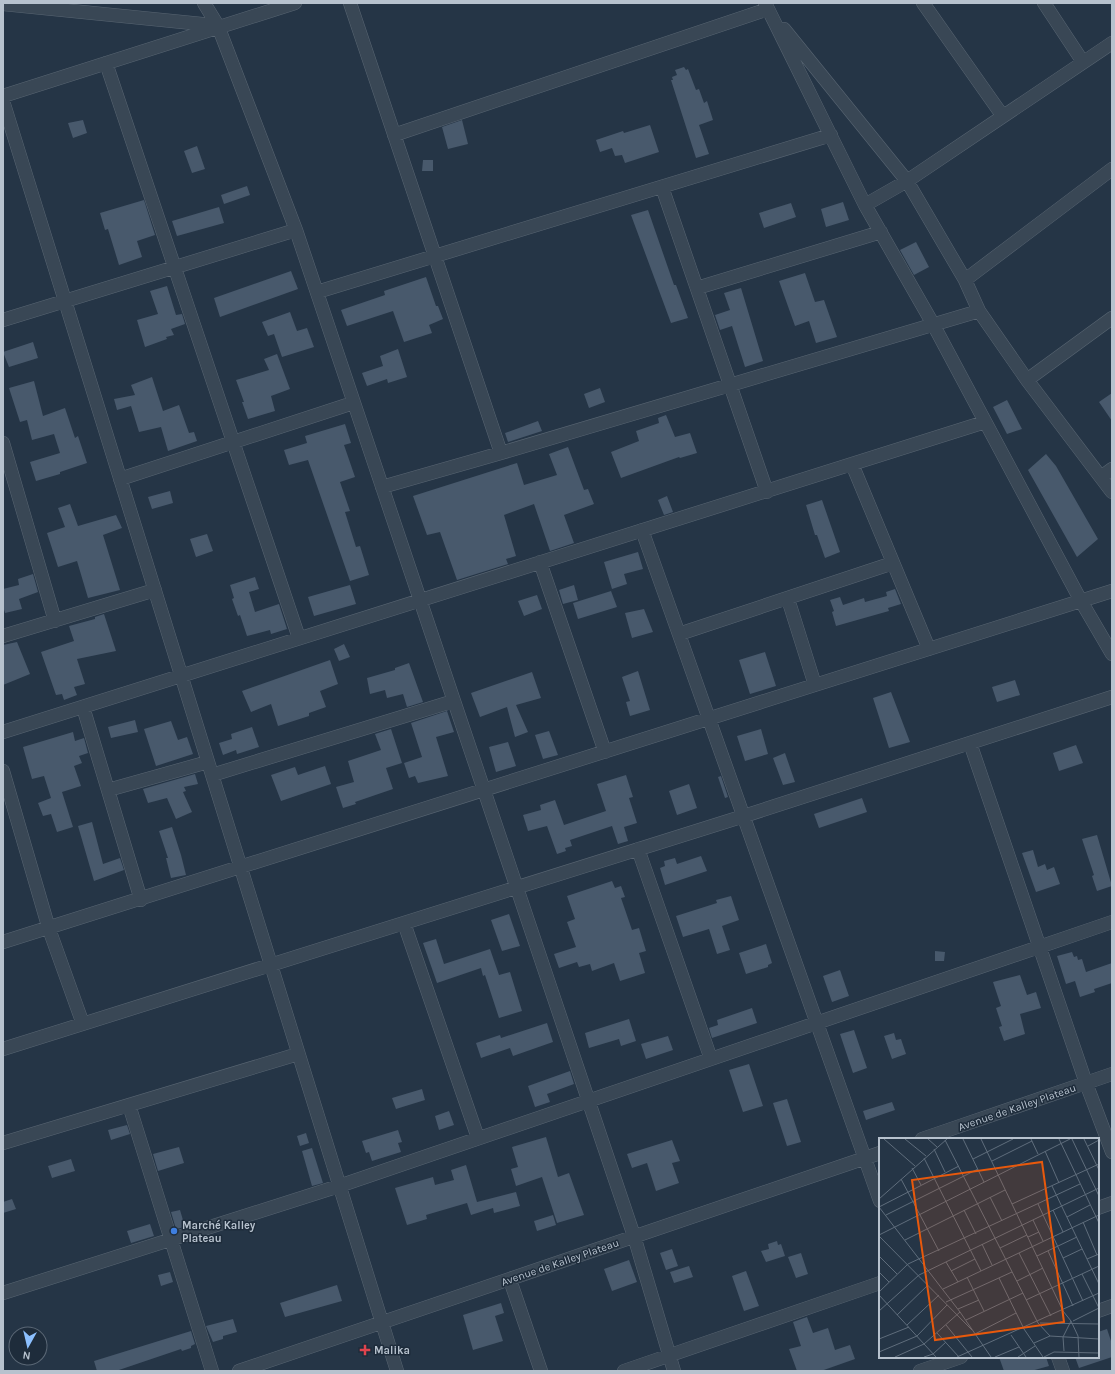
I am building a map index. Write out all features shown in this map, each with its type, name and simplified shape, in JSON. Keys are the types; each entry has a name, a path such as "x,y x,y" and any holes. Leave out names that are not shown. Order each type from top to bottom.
{"street":[{"path":"204,3 218,26 296,230 353,404 421,600 634,1236 668,1356 674,1371"},
{"path":"3,96 218,26 295,3"},
{"path":"350,3 501,453"},
{"path":"923,3 1002,115"},
{"path":"1044,3 1083,62"},
{"path":"3,4 218,26"},
{"path":"394,135 767,6"},
{"path":"767,6 832,135 865,206 933,324 1081,601 1112,654"},
{"path":"767,6 907,181 965,280 979,311 1027,380 1112,492"},
{"path":"865,206 907,181 1002,115 1112,43"},
{"path":"106,63 299,638"},
{"path":"3,101 397,1371"},
{"path":"317,292 832,135"},
{"path":"965,280 1112,169"},
{"path":"662,187 767,492"},
{"path":"3,320 296,230"},
{"path":"697,288 881,232"},
{"path":"382,487 979,311"},
{"path":"1027,380 1112,318"},
{"path":"120,479 353,404"},
{"path":"3,732 985,422"},
{"path":"3,443 8,475 55,621"},
{"path":"852,464 929,649"},
{"path":"1101,477 1112,469"},
{"path":"642,530 879,1198"},
{"path":"540,562 605,752"},
{"path":"679,634 893,563"},
{"path":"3,636 154,590"},
{"path":"3,942 141,900 1112,591"},
{"path":"788,599 815,685"},
{"path":"3,1050 744,816 1112,697"},
{"path":"212,775 454,701"},
{"path":"83,707 141,900"},
{"path":"970,743 1086,1083 1112,1152"},
{"path":"108,790 208,762"},
{"path":"3,771 49,929 83,1024"},
{"path":"638,849 711,1059"},
{"path":"3,1293 339,1186 1112,922"},
{"path":"404,923 478,1138"},
{"path":"3,1143 298,1054"},
{"name":"Avenue de Kalley Plateau","path":"925,1138 1112,1074"},
{"path":"129,1106 212,1371"},
{"name":"Avenue de Kalley Plateau","path":"239,1371 879,1153"},
{"path":"1099,1208 1112,1203"},
{"path":"510,1280 541,1371"},
{"path":"624,1371 879,1283"},
{"path":"1099,1311 1112,1306"},
{"path":"920,1371 933,1365 958,1358"},
{"path":"1058,1358 1063,1371"}],"building":[{"path":"684,67 686,70 688,69 696,90 699,89 704,103 707,101 713,120 699,125 709,154 696,158 671,80 673,80 672,77 677,75 675,70"},
{"path":"83,120 87,133 73,138 68,123"},
{"path":"462,120 468,144 448,149 442,127"},
{"path":"650,125 659,152 625,163 622,155 615,156 612,148 600,152 596,140 623,131 624,133"},
{"path":"197,146 205,169 192,173 184,151"},
{"path":"423,160 433,160 433,171 422,171"},
{"path":"247,186 250,195 224,204 221,195"},
{"path":"144,200 155,235 137,241 142,257 119,265 108,229 105,230 100,213"},
{"path":"843,202 849,220 826,227 821,209"},
{"path":"791,203 796,217 764,228 759,213"},
{"path":"219,207 224,223 177,236 172,221"},
{"path":"648,210 674,285 676,285 688,318 671,323 631,215"},
{"path":"916,242 929,267 914,275 900,250"},
{"path":"291,271 298,289 220,317 214,298"},
{"path":"805,273 815,302 824,300 837,337 816,343 809,321 795,326 779,281"},
{"path":"426,277 436,306 438,306 443,319 429,325 432,333 404,342 393,311 347,326 341,310 385,295 384,291"},
{"path":"167,286 176,315 182,314 185,324 171,329 174,335 166,337 167,339 145,347 137,320 158,314 150,291"},
{"path":"741,288 763,361 745,367 732,326 720,330 715,315 730,310 724,293"},
{"path":"290,312 297,331 307,328 314,347 282,357 274,334 268,336 262,322"},
{"path":"33,342 38,358 9,367 3,352"},
{"path":"398,349 407,377 388,383 387,379 367,386 362,373 383,366 380,356"},
{"path":"277,354 290,389 271,396 275,411 248,419 236,380 269,370 264,359"},
{"path":"152,377 163,411 179,405 189,433 194,432 197,441 168,451 161,427 139,432 131,406 117,410 114,399 135,395 131,385"},
{"path":"34,381 43,416 65,408 75,438 78,436 87,463 60,472 60,474 36,481 30,462 60,453 54,434 32,440 27,420 20,422 9,388"},
{"path":"600,388 605,402 589,408 584,394"},
{"path":"1112,393 1112,421 1099,402"},
{"path":"1007,400 1022,429 1007,434 993,407"},
{"path":"666,415 675,437 690,433 697,453 679,457 621,478 611,452 639,441 636,431 659,423 658,418"},
{"path":"538,421 542,431 508,442 505,433"},
{"path":"345,424 351,443 344,445 355,477 340,482 350,511 345,512 356,547 360,546 369,575 350,581 308,460 289,465 284,450 307,443 305,436"},
{"path":"568,447 584,490 588,489 594,504 564,515 574,543 550,551 534,504 504,515 516,556 506,559 508,564 457,580 440,532 427,535 413,496 517,463 524,485 557,475 549,454"},
{"path":"1046,454 1056,466 1098,539 1077,557 1028,470"},
{"path":"170,491 173,503 152,509 148,497"},
{"path":"667,496 673,512 664,515 658,500"},
{"path":"822,500 840,552 825,558 817,535 815,535 806,505"},
{"path":"70,504 78,526 116,515 122,528 103,535 120,590 88,598 77,561 58,567 47,533 65,527 58,508"},
{"path":"207,534 213,551 196,557 190,539"},
{"path":"638,552 643,569 624,574 627,584 612,589 604,562"},
{"path":"33,574 38,592 19,599 22,609 5,613 3,606 3,589 19,585 18,579"},
{"path":"255,577 259,589 249,592 255,612 279,604 287,629 271,634 270,630 247,636 240,615 238,616 232,599 234,598 230,585"},
{"path":"350,585 356,604 314,616 308,597"},
{"path":"574,585 578,600 563,604 559,590"},
{"path":"895,589 901,604 888,608 889,611 836,626 832,612 834,611 830,600 840,597 843,605 864,598 865,602 887,596 886,592"},
{"path":"611,591 617,607 578,619 573,603"},
{"path":"537,595 542,609 524,616 518,601"},
{"path":"644,609 653,632 632,638 625,613"},
{"path":"104,614 116,651 77,659 85,684 74,687 77,695 64,700 62,694 56,695 41,652 74,641 69,626 95,619 95,617"},
{"path":"17,642 30,674 3,685 3,645"},
{"path":"344,644 350,657 339,661 334,649"},
{"path":"765,652 776,686 750,694 739,660"},
{"path":"330,660 338,684 320,691 326,707 309,713 309,716 278,726 271,704 251,712 242,691"},
{"path":"409,663 423,702 407,707 403,694 387,698 385,690 370,694 367,678 395,670 395,668"},
{"path":"638,671 650,710 630,716 626,702 630,701 622,677"},
{"path":"532,672 541,698 516,705 528,732 515,737 507,707 480,717 471,693"},
{"path":"1015,680 1020,695 997,702 992,687"},
{"path":"891,692 910,742 889,748 873,698"},
{"path":"447,711 454,732 436,737 448,776 418,783 415,776 409,778 404,763 422,757 411,723"},
{"path":"135,720 138,732 111,738 108,727"},
{"path":"171,721 178,740 187,737 193,754 156,766 144,729"},
{"path":"252,727 259,747 237,754 236,750 223,755 219,743 232,739 231,734"},
{"path":"391,729 402,763 386,768 393,789 355,802 356,804 343,808 336,787 354,782 348,761 381,750 375,734"},
{"path":"761,729 768,754 745,761 737,736"},
{"path":"549,731 558,755 543,759 535,735"},
{"path":"73,732 75,741 84,738 88,753 79,756 82,763 74,766 81,786 62,792 73,827 57,832 51,814 43,816 38,803 51,798 44,776 32,779 23,747"},
{"path":"508,742 516,766 496,772 489,747"},
{"path":"1076,745 1083,763 1059,771 1053,753"},
{"path":"785,753 795,782 783,785 773,758"},
{"path":"325,766 331,784 281,801 271,775 295,767 298,775"},
{"path":"195,774 198,784 184,787 186,791 183,792 192,812 176,819 167,798 148,803 143,789"},
{"path":"626,775 633,797 629,798 637,823 624,827 628,841 618,844 612,826 570,840 572,846 565,848 566,851 557,854 547,826 528,831 523,815 541,810 540,805 555,800 564,825 606,811 597,784"},
{"path":"721,776 728,797 725,798 718,777"},
{"path":"689,784 697,808 677,815 669,791"},
{"path":"862,798 867,812 819,828 814,814"},
{"path":"92,822 103,864 120,858 124,870 94,881 78,826"},
{"path":"172,827 186,875 171,878 166,858 168,858 159,831"},
{"path":"1097,835 1112,886 1097,891 1092,876 1094,875 1082,839"},
{"path":"1033,850 1038,867 1045,864 1047,870 1054,867 1060,884 1036,892 1022,853"},
{"path":"701,856 707,871 665,885 660,868 665,866 664,861 675,858 677,864"},
{"path":"612,881 615,888 621,886 625,897 621,898 632,930 639,928 646,951 639,953 645,973 620,981 614,963 592,971 590,964 579,967 577,962 559,968 554,954 576,947 567,922 575,919 567,896"},
{"path":"731,896 739,920 722,926 730,950 717,954 709,929 683,937 676,916 717,903 716,900"},
{"path":"509,914 520,946 502,951 491,920"},
{"path":"436,939 444,964 490,949 499,975 510,972 522,1011 499,1018 485,975 483,976 481,968 437,983 423,943"},
{"path":"766,944 772,963 768,965 768,967 746,974 739,953"},
{"path":"935,951 945,952 944,961 935,961"},
{"path":"1072,952 1074,957 1077,956 1078,960 1082,959 1086,972 1112,963 1112,983 1094,989 1095,992 1080,997 1075,981 1066,984 1057,956"},
{"path":"840,970 849,996 832,1002 823,976"},
{"path":"1020,975 1027,995 1036,992 1041,1008 1020,1014 1025,1034 1004,1041 999,1027 1002,1026 996,1008 1001,1006 993,982"},
{"path":"752,1008 757,1023 712,1038 709,1028 718,1025 717,1020"},
{"path":"629,1019 636,1041 621,1046 619,1039 589,1048 585,1033"},
{"path":"547,1023 553,1042 513,1056 510,1048 481,1058 476,1043 500,1035 501,1038"},
{"path":"854,1030 867,1068 853,1073 840,1034"},
{"path":"894,1033 896,1040 901,1039 906,1054 892,1059 884,1036"},
{"path":"668,1036 673,1050 646,1059 641,1044"},
{"path":"749,1064 763,1106 743,1112 729,1070"},
{"path":"570,1071 574,1084 547,1094 550,1102 535,1107 528,1086"},
{"path":"422,1089 425,1100 396,1109 392,1098"},
{"path":"787,1099 801,1142 787,1146 773,1103"},
{"path":"892,1102 895,1110 866,1120 863,1111"},
{"path":"449,1111 454,1125 439,1130 435,1116"},
{"path":"127,1125 130,1134 111,1140 108,1130"},
{"path":"398,1130 402,1142 398,1143 401,1152 372,1161 369,1152 366,1153 362,1141"},
{"path":"306,1133 309,1143 300,1146 297,1136"},
{"path":"546,1137 558,1177 569,1173 584,1215 557,1223 542,1177 516,1186 511,1169 518,1167 512,1147"},
{"path":"672,1140 680,1161 672,1163 679,1183 656,1191 647,1163 632,1168 627,1154"},
{"path":"179,1147 184,1163 158,1171 153,1154"},
{"path":"312,1148 323,1183 312,1186 302,1151"},
{"path":"71,1159 75,1171 52,1178 48,1166"},
{"path":"466,1165 477,1202 516,1192 520,1206 494,1213 493,1208 471,1215 467,1203 426,1215 427,1219 407,1225 395,1188 433,1177 435,1185 454,1180 451,1170"},
{"path":"12,1199 16,1209 3,1213 3,1202"},
{"path":"180,1210 185,1227 176,1229 171,1212"},
{"path":"553,1215 556,1225 537,1231 534,1221"},
{"path":"150,1224 154,1236 131,1243 127,1231"},
{"path":"777,1241 778,1245 781,1244 785,1256 766,1262 761,1251 769,1249 768,1244"},
{"path":"672,1249 678,1266 666,1270 660,1253"},
{"path":"801,1253 808,1274 796,1278 788,1257"},
{"path":"629,1260 637,1282 612,1291 604,1269"},
{"path":"689,1266 693,1277 674,1283 670,1272"},
{"path":"746,1271 759,1306 744,1311 732,1276"},
{"path":"170,1272 173,1282 161,1286 158,1275"},
{"path":"337,1285 342,1301 285,1317 280,1303"},
{"path":"501,1303 504,1313 495,1316 503,1341 473,1350 463,1315"},
{"path":"807,1317 813,1333 828,1328 835,1350 850,1345 855,1359 821,1371 797,1371 789,1349 801,1346 793,1322"},
{"path":"233,1319 237,1332 223,1336 223,1339 213,1342 206,1326"},
{"path":"1107,1329 1112,1344 1112,1357 1079,1368 1075,1358 1099,1358 1099,1332"},
{"path":"191,1331 195,1344 191,1346 191,1348 182,1351 181,1349 116,1371 97,1371 94,1361"},
{"path":"999,1358 1046,1358 1049,1366 1031,1371 1004,1371"}],"place":[{"name":"Marché Kalley Plateau","path":"174,1231"},
{"name":"Malika","path":"365,1350"}]}
